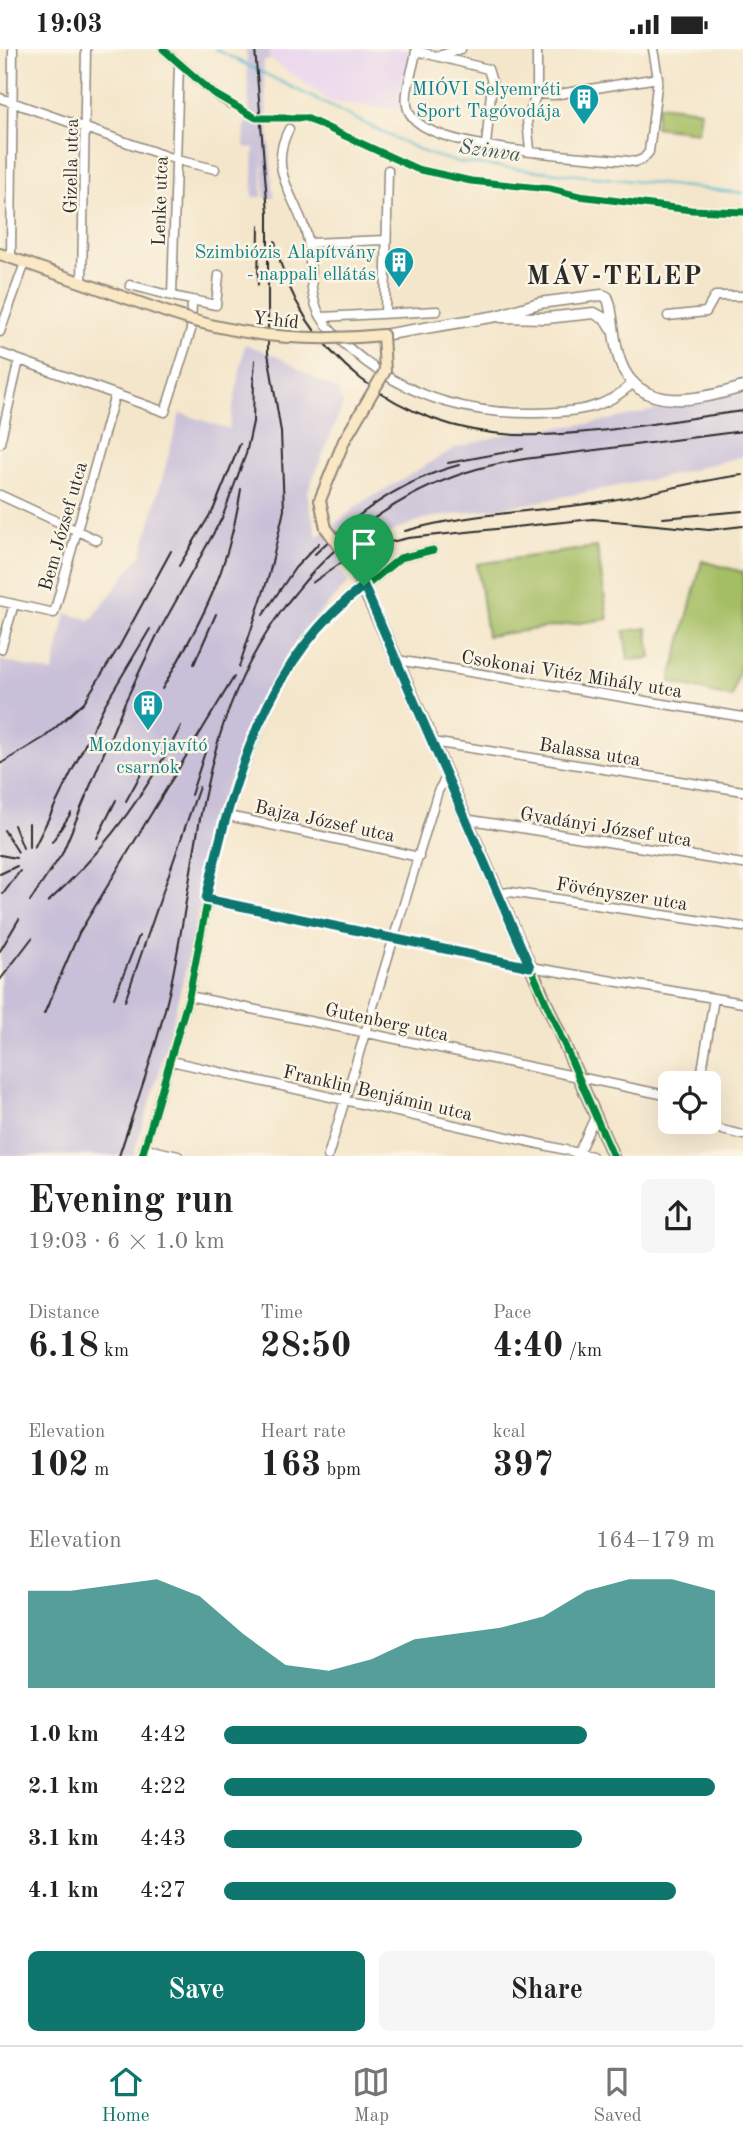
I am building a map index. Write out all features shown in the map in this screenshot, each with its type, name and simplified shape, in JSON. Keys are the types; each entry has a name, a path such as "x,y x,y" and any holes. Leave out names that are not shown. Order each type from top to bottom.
{"main road":[{"name":"Y-híd","path":"6,256 219,328 273,337 323,339 383,335"},
{"path":"383,335 385,371 344,441 320,499 326,528 351,562 364,586 613,1156"}],"street":[{"path":"6,256 15,104 13,49"},
{"name":"Gizella utca","path":"82,283 87,127 86,49"},
{"path":"163,49 213,93 230,104"},
{"path":"441,55 461,49"},
{"path":"530,150 527,120 537,93 537,49"},
{"path":"486,146 491,73 481,65 416,50 406,102 414,122 428,131 446,139 486,146 635,162 643,159 649,152 658,78 653,49"},
{"name":"Lenke utca","path":"172,296 179,63"},
{"path":"537,93 553,95 658,78"},
{"path":"0,98 177,160 215,169"},
{"path":"289,129 282,143 280,173 309,243 311,295 322,317 342,341 379,371 407,388 441,402 478,410 515,413 586,411 611,401 634,382"},
{"path":"386,313 388,170"},
{"path":"309,243 386,240"},
{"path":"0,332 25,263"},
{"path":"130,285 216,305 219,275"},
{"path":"497,316 539,303 589,295 607,297 620,362 634,382 652,394 677,401 706,398 743,387"},
{"path":"668,316 706,312 715,296 743,296"},
{"path":"0,353 165,412 191,330 192,301"},
{"path":"322,317 437,311"},
{"path":"497,316 546,318 594,313 606,319 612,330"},
{"name":"Y-híd","path":"383,335 497,316"},
{"path":"0,443 19,360"},
{"name":"Bem József utca","path":"0,601 54,613 115,394"},
{"path":"0,495 97,540"},
{"path":"178,1156 143,1152 189,996 224,815 275,694 306,638 400,558 433,549"},
{"path":"1,649 14,604"},
{"name":"Csokonai Vitéz Mihály utca","path":"397,660 743,717"},
{"name":"Balassa utca","path":"432,742 743,791"},
{"path":"328,1156 438,791 447,776"},
{"name":"Bajza József utca","path":"224,815 419,857"},
{"name":"Gvadányi József utca","path":"465,819 743,864"},
{"name":"Fövényszer utca","path":"497,894 510,892 743,927"},
{"path":"206,899 530,967 743,1003"},
{"name":"Gutenberg utca","path":"189,996 658,1094"},
{"path":"702,1071 714,998"},
{"name":"Franklin Benjámin utca","path":"171,1062 577,1155 592,1156"},
{"path":"577,1155 596,1117"},
{"path":"721,1129 743,1135"}],"shaded area":[{"path":"246,49 270,49 270,59 263,62 274,198 265,198 262,154 262,197 252,197 254,148 244,147 245,125 250,121"},
{"path":"270,49 410,49 402,110 331,102 270,59"},
{"path":"245,344 278,357 338,391 343,405 307,493 317,537 359,505 455,448 517,431 589,424 743,392 743,456 664,477 531,503 423,519 382,536 339,568 349,583 315,617 288,654 225,790 184,976 158,1077 133,1156 0,1156 0,660 53,673 66,613 91,620 142,553 180,413 229,429"}],"green space":[{"path":"658,105 701,110 698,132 655,127"},
{"path":"597,547 608,619 487,636 477,564"},
{"path":"702,561 743,572 743,656 732,698 670,682"},
{"path":"647,628 651,658 628,660 624,631"}],"waterway":[{"name":"Szinva","path":"215,49 426,153 456,162 743,193"}],"railway":[{"path":"239,667 269,575 284,510 281,432 268,353 268,213 255,49"},
{"path":"258,285 259,226"},
{"path":"275,241 287,282 306,319 331,351 361,379 396,402 433,419 474,430 544,435 601,431 743,411"},
{"path":"253,386 255,360"},
{"path":"30,901 62,854 125,702 157,635 222,518 246,454 253,422 254,378"},
{"path":"119,1156 153,1052 170,989 215,752 231,705 251,660 276,618 306,580 340,545 379,515 421,491 467,472 523,459 743,431"},
{"path":"179,566 214,508 240,444"},
{"path":"448,463 523,449"},
{"path":"315,554 347,525 381,500 418,479 459,465"},
{"path":"405,531 482,516 612,500 743,475"},
{"path":"162,689 212,593 229,546 241,489"},
{"path":"663,518 743,511"},
{"path":"312,583 361,549 408,538 593,519 709,530 743,526"},
{"path":"263,615 295,568 319,543"},
{"path":"0,764 45,737 84,702 119,647 171,551"},
{"path":"194,664 216,614"},
{"path":"34,848 104,706 150,629"},
{"path":"44,1014 79,933 234,677"},
{"path":"48,902 87,863 122,820 154,774 181,726"},
{"path":"191,795 207,746"},
{"path":"126,801 146,765"},
{"path":"125,1001 199,787"},
{"path":"97,838 116,800"},
{"path":"52,842 71,813"},
{"path":"29,823 29,847"},
{"path":"14,825 23,848"},
{"path":"4,830 18,852"},
{"path":"0,855 16,858"},
{"path":"0,874 17,866"},
{"path":"3,894 20,871"},
{"path":"0,951 19,919"},
{"path":"114,998 139,936"},
{"path":"0,980 32,938"}],"cycle path":[{"path":"163,49 213,93 256,118 306,118 417,169 471,181 550,189 579,196 691,210 743,212"},
{"path":"142,1156 189,996 224,815 275,694 306,638 400,558 433,550"},
{"path":"371,602 613,1156"}],"place":[{"name":"MIÓVI Selyemréti Sport Tagóvodája","path":"584,126"},
{"name":"Szimbiózis Alapítvány - nappali ellátás","path":"399,289"},
{"name":"Mozdonyjavító csarnok","path":"148,732"}],"district":[{"name":"MÁV-TELEP","path":"615,275"}],"route":[{"path":"364,586 530,967 206,899 224,815 275,694 306,638 364,586"}]}
